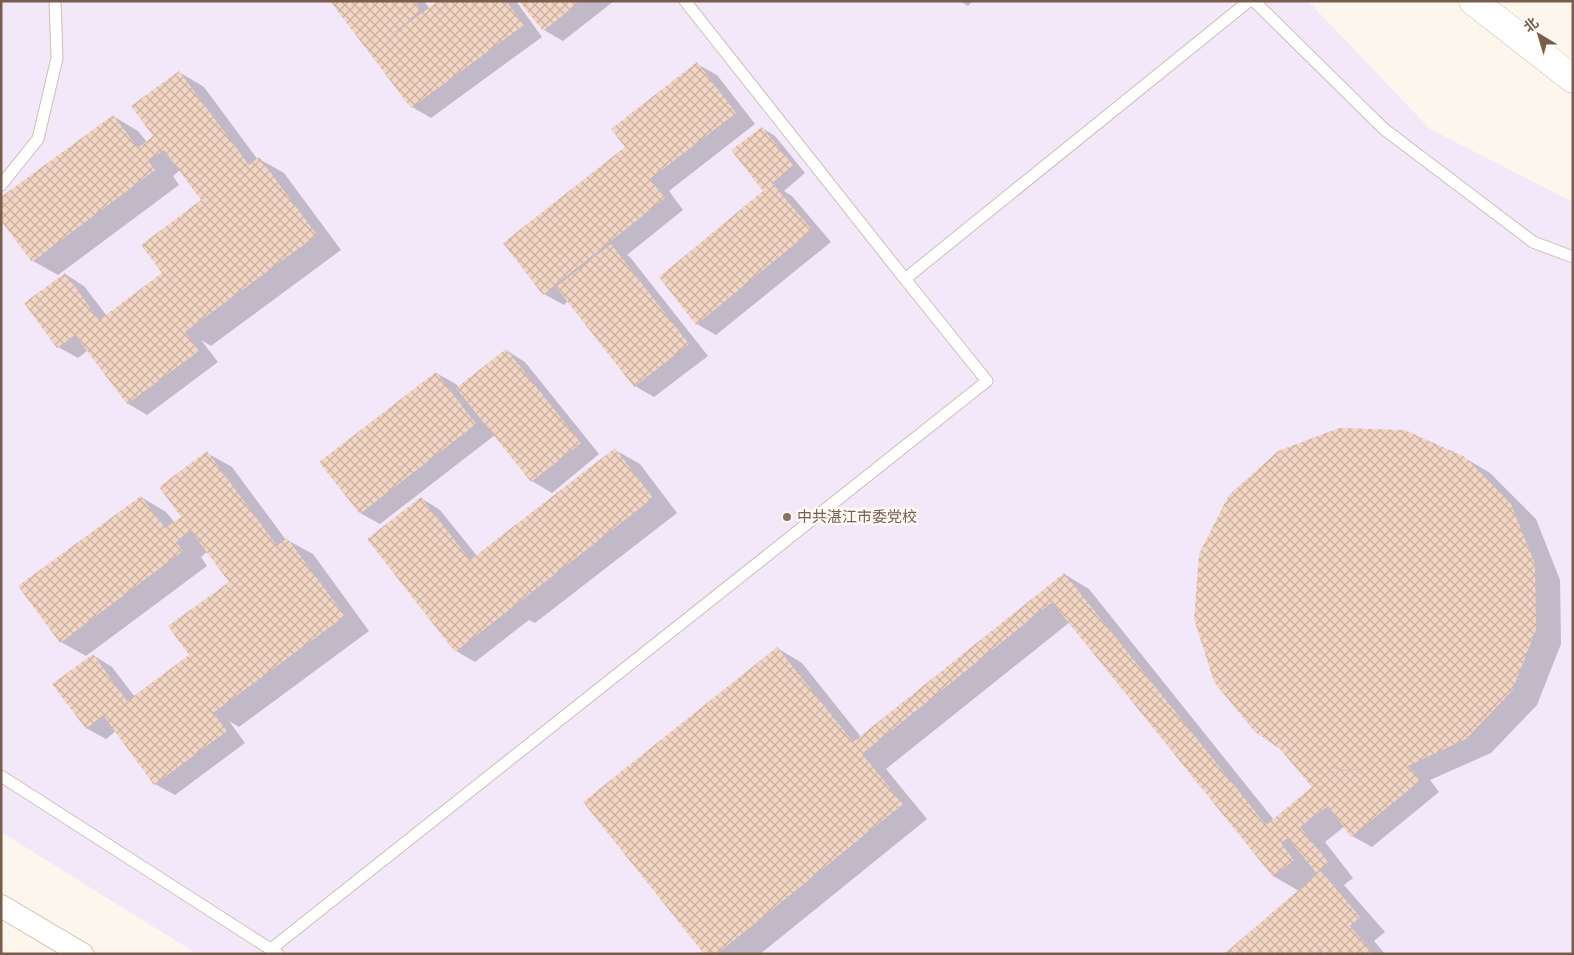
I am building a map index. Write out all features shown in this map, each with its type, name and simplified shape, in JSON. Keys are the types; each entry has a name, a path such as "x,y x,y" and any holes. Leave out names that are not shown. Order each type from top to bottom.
{"street":[{"path":"1473,1 1573,79"},
{"path":"1,906 82,954"}],"lane":[{"path":"1,185 38,139 57,58 55,1"},
{"path":"1,776 274,951 988,381 684,1"},
{"path":"905,279 1249,1"},
{"path":"1254,1 1384,128 1533,242 1573,257"}],"shaded area":[{"name":"中共湛江市委党校","path":"1,1 1308,1 1430,129 1573,202 1573,954 197,954 1,832"}],"building":[{"path":"330,1 414,1 421,11 385,40 438,1 506,1 524,25 411,108"},
{"path":"519,1 581,1 543,31"},
{"path":"697,62 736,113 650,179 665,198 543,295 503,243 625,147 611,129"},
{"path":"179,71 249,165 259,157 317,235 185,332 199,351 127,404 75,335 57,348 24,303 65,273 99,320 162,273 141,245 201,200 164,150 148,161 155,170 32,262 1,221 1,197 113,115 138,148 153,136 131,106"},
{"path":"762,127 793,165 772,183 812,230 696,325 659,277 763,191 731,150"},
{"path":"611,244 689,344 634,387 556,287"},
{"path":"506,349 581,443 531,482 456,388"},
{"path":"436,372 476,424 360,514 319,462"},
{"path":"1339,428 1405,430 1465,457 1511,504 1535,564 1536,630 1512,691 1466,739 1408,766 1421,780 1351,837 1328,806 1300,827 1329,863 1320,870 1360,917 1350,926 1374,954 1324,954 1321,951 1318,954 1224,954 1317,874 1288,838 1281,843 1294,860 1273,877 1052,602 862,754 903,804 717,954 704,954 583,802 777,647 853,742 1064,573 1266,825 1312,787 1280,749 1255,732 1214,682 1194,619 1199,554 1229,495 1278,451","holes":["1330,766 1341,770 1365,769 1341,771"]},
{"path":"615,448 653,498 455,652 367,539 421,497 470,560"},
{"path":"207,451 277,546 287,538 345,616 213,713 227,731 154,785 103,715 86,729 52,684 93,654 127,701 189,655 168,626 229,582 191,531 176,542 183,551 60,643 18,586 141,496 165,528 181,517 159,487"}],"place":[{"name":"中共湛江市委党校","path":"787,517"}]}
